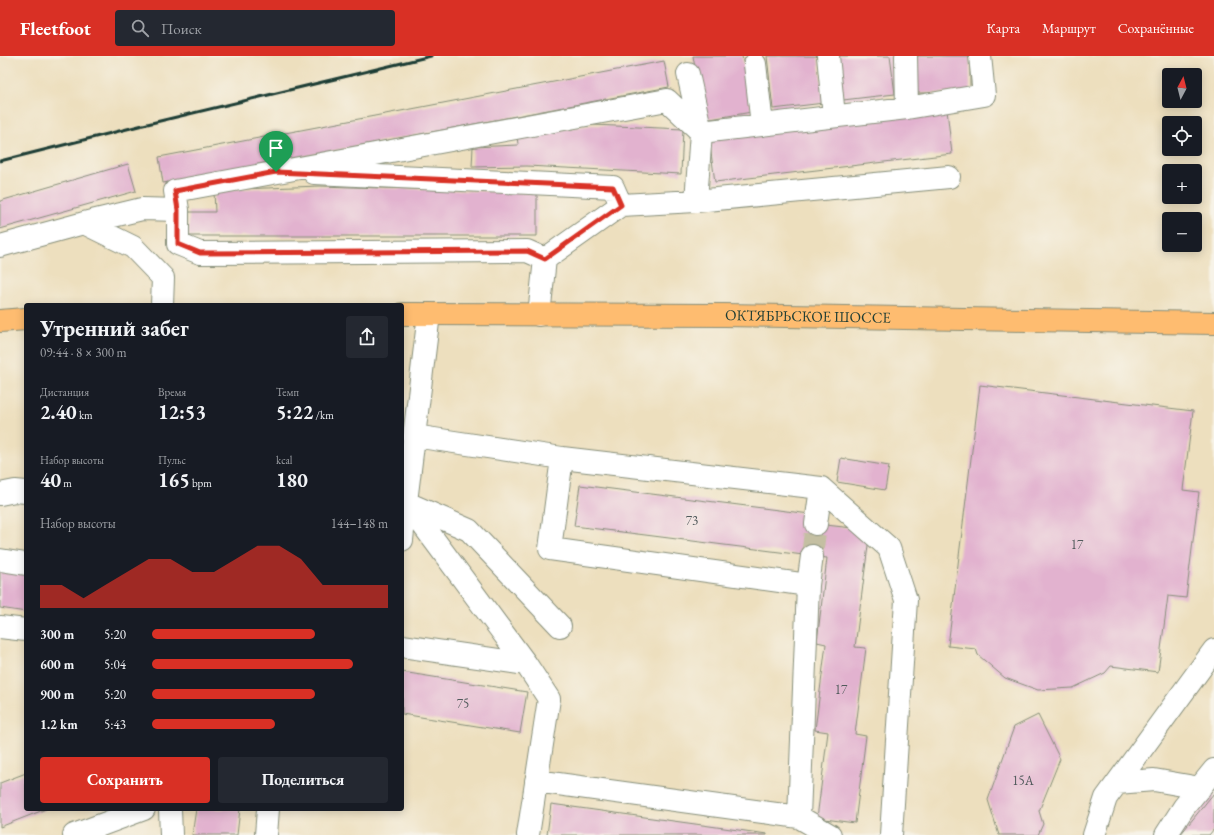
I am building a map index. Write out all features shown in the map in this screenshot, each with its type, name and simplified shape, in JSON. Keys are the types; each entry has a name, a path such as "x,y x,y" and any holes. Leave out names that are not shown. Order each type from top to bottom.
{"main road":[{"name":"ОКТЯБРЬСКОЕ ШОССЕ","path":"404,314 724,315 1214,323"},
{"path":"0,321 24,319"}],"street":[{"path":"828,56 834,116"},
{"path":"906,56 908,108"},
{"path":"162,303 163,278 178,244 178,210 175,191 667,100 702,132 908,108 984,95 980,56"},
{"path":"754,64 762,125"},
{"path":"688,74 702,132 696,201"},
{"path":"276,172 613,187 621,205"},
{"path":"539,315 545,259 621,205 696,201 949,177"},
{"path":"0,246 142,208 178,210"},
{"path":"84,223 134,247 163,278"},
{"path":"178,244 200,253 527,251 545,259"},
{"path":"429,314 414,436 404,502 526,664 549,699 528,835"},
{"path":"414,436 562,458 821,488 889,548 906,600 891,835"},
{"path":"562,458 550,549 808,585"},
{"path":"816,524 821,488"},
{"path":"0,494 24,492"},
{"path":"404,502 469,530 560,626"},
{"path":"799,817 808,585 812,556"},
{"path":"0,560 24,564"},
{"path":"0,627 24,630"},
{"path":"404,646 526,664"},
{"path":"1094,835 1106,798 1214,650"},
{"path":"1166,835 1184,808 1214,770"},
{"path":"1117,783 1154,780 1200,788"},
{"path":"536,781 799,817 830,835"},
{"path":"74,835 139,811"},
{"path":"170,811 171,835"},
{"path":"266,835 268,811"}],"building":[{"path":"693,56 742,56 752,112 704,120"},
{"path":"767,56 818,56 824,103 773,109"},
{"path":"837,56 890,56 895,94 843,100"},
{"path":"917,56 970,56 970,93 917,93"},
{"path":"664,61 669,87 163,183 159,157"},
{"path":"947,110 952,154 715,182 709,138"},
{"path":"593,125 683,129 681,174 527,166 472,167 473,147 518,145 517,135"},
{"path":"128,164 136,191 0,229 0,201"},
{"path":"320,186 537,193 537,236 189,236 189,212 215,212 214,190"},
{"path":"980,385 1193,411 1183,490 1199,492 1186,598 1168,596 1158,672 1111,666 1105,673 1073,688 1038,690 1005,678 978,655 976,649 948,646"},
{"path":"841,458 889,466 885,490 837,482"},
{"path":"580,485 810,514 808,523 870,530 855,647 866,648 855,734 866,736 855,823 817,818 828,732 815,730 826,644 817,642 827,558 574,526"},
{"path":"0,565 24,569 24,612 0,608"},
{"path":"404,672 527,692 520,733 404,714"},
{"path":"1038,715 1060,759 1039,811 1043,824 1038,835 999,835 988,800 1014,727"},
{"path":"24,774 24,811 41,811 0,827 0,783"},
{"path":"1214,793 1214,829 1209,835 1180,835"},
{"path":"551,804 767,834 767,835 547,835"},
{"path":"196,811 240,811 237,835 192,835"}],"tunnel":[{"path":"812,556 816,524"}],"railway":[{"path":"0,161 431,56"}],"route":[{"path":"276,172 613,187 621,205 545,259 527,251 200,253 178,244 178,210 175,191 276,172"}]}
